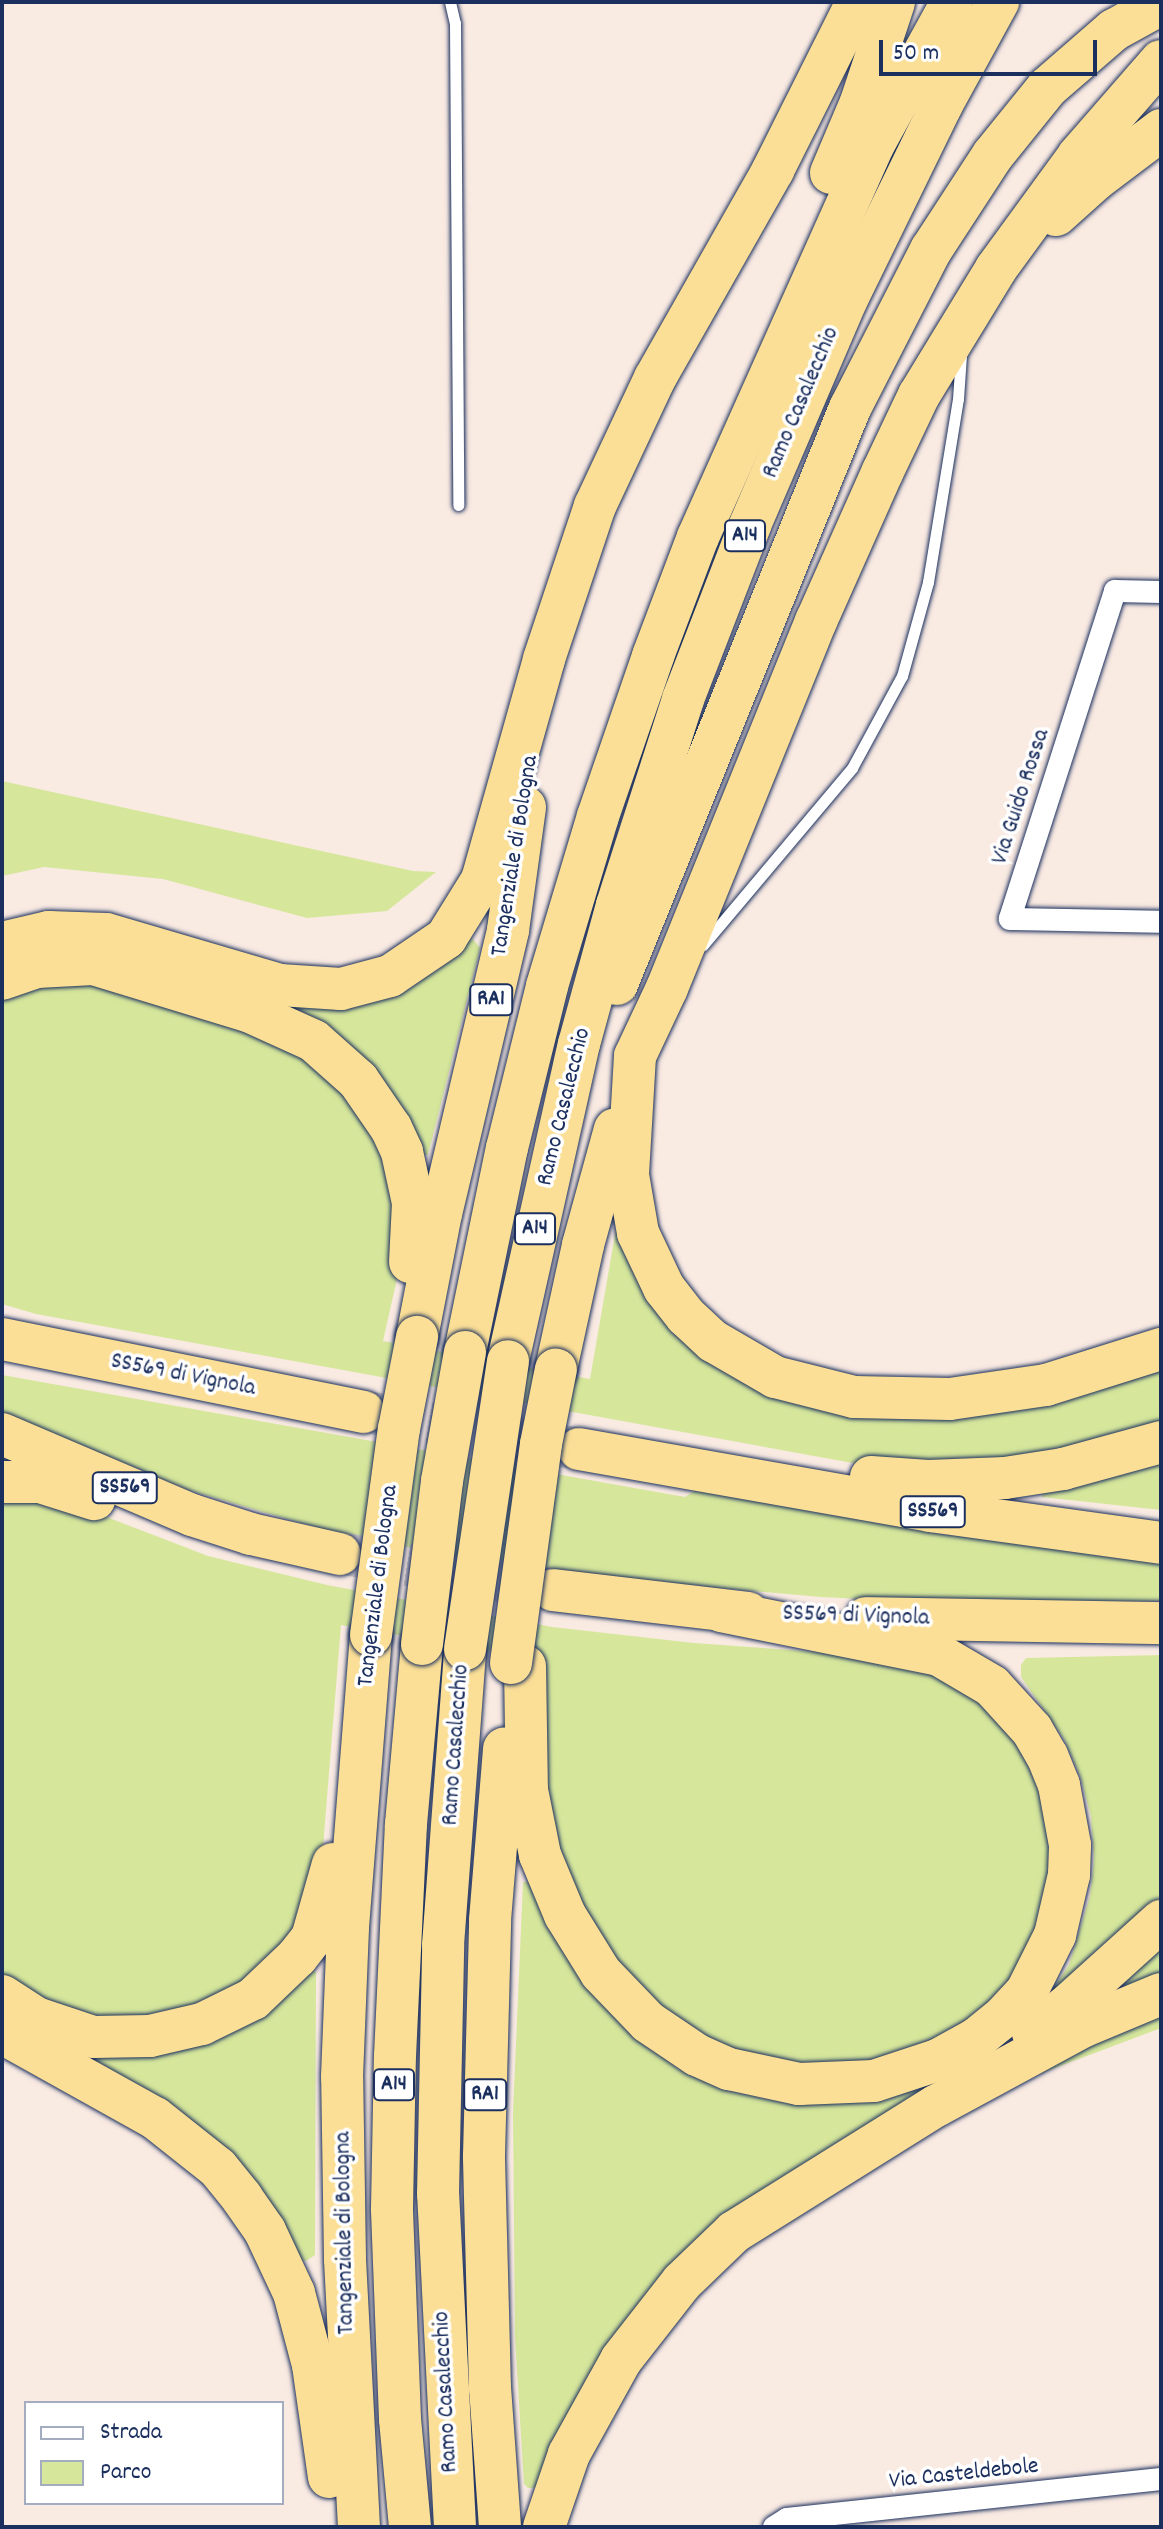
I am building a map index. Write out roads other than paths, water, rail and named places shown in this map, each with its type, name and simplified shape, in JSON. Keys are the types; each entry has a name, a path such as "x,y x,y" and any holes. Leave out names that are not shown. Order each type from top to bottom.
{"highway":[{"path":"773,170 831,2"},
{"path":"773,170 857,2"},
{"path":"698,537 771,306 842,148 894,2"},
{"name":"Ramo Casalecchio","path":"410,2527 400,2419 392,2208 395,2056 406,1824 422,1644 442,1481 507,1148 571,900 618,755 698,537 875,142 952,2"},
{"name":"Ramo Casalecchio","path":"455,2527 438,2194 443,1945 465,1649 508,1361 566,1099 617,905 650,797 750,525 847,299 941,106 998,2"},
{"path":"566,1099 649,912 844,423 906,295 965,195 1047,88 1080,56 1154,7"},
{"path":"721,1611 939,1655 992,1686 1032,1730 1047,1756 1059,1785 1070,1845 1064,1904 1055,1935 1027,1991 1004,2016 976,2039 938,2060 874,2081 799,2084 729,2069 697,2055 648,2022 601,1973 565,1915 540,1855 527,1790 518,1665 527,1542 556,1369 583,1245 635,1056 667,988 816,621 919,395 996,269 1079,155 1161,61"},
{"path":"996,269 1095,180 1161,130"},
{"name":"RA1","path":"544,659 585,531 655,378 773,170"},
{"path":"2,943 49,932 106,934 246,977 311,989 368,984 410,966 446,938 482,880 544,659"},
{"name":"Tangenziale di Bologna","path":"359,2527 345,2259 342,2077 348,1927 371,1635 382,1420 411,1337 508,930 544,659"},
{"path":"2,979 63,964 104,967 260,1016 314,1041 337,1058 383,1114 409,1177 413,1238 411,1337"},
{"path":"635,1056 628,1175 638,1233 664,1288 686,1316 743,1361 775,1377 854,1397 950,1399 1046,1385 1161,1349"},
{"path":"2,1315 152,1371"},
{"name":"SS569 di Vignola","path":"2,1339 382,1420"},
{"name":"SS569","path":"2,1434 130,1491 251,1534 340,1554"},
{"path":"705,1472 961,1481 1063,1469 1161,1442"},
{"name":"SS569","path":"579,1449 1007,1523 1161,1543"},
{"path":"2,1482 40,1482 73,1490 143,1515 251,1534"},
{"name":"SS569 di Vignola","path":"553,1590 721,1611 932,1621 1161,1623"},
{"name":"RA1","path":"500,2527 490,2388 484,2156 490,1920 518,1665"},
{"path":"2,1996 36,2018 62,2029 93,2037 122,2038 179,2031 202,2024 253,1999 279,1977 312,1938 329,1885 362,1729"},
{"path":"936,2106 1067,2006 1161,1921"},
{"path":"544,2527 569,2454 599,2397 640,2332 682,2282 734,2232 936,2106 1084,2026 1161,1994"},
{"path":"2,2033 155,2118 218,2168 242,2198 282,2263 305,2329 326,2443 334,2527"}],"street":[{"name":"Via Guido Rossa","path":"1161,592 1115,591 1010,919 1161,922"},
{"name":"Via Casteldebole","path":"774,2527 787,2519 1161,2479"}],"lane":[{"path":"450,2 455,23 458,505"},
{"path":"667,988 852,768 902,676 931,567 958,399 963,325"}],"tunnel":[{"path":"367,1412 578,1449"},
{"path":"345,1554 553,1590"}]}
